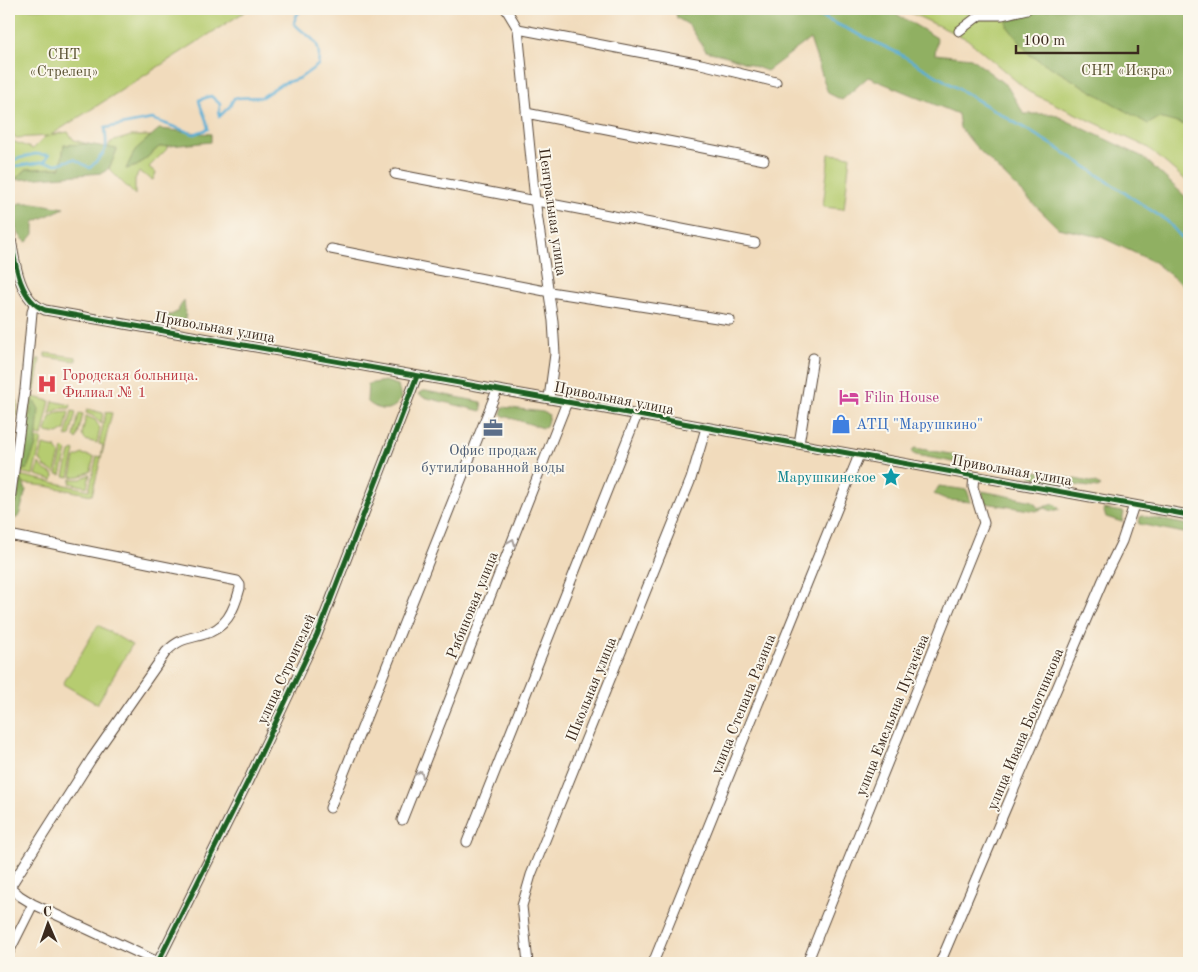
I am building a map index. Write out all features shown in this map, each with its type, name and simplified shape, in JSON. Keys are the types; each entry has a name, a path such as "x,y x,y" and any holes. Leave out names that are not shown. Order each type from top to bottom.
{"street":[{"path":"506,9 518,29 701,64 776,82"},
{"path":"959,31 982,12 1002,15 1027,9"},
{"name":"Центральная улица","path":"518,29 535,200 550,292 555,354 549,398"},
{"path":"526,113 764,160"},
{"path":"395,174 755,243"},
{"path":"9,227 22,285 25,293 34,304 24,399 9,508"},
{"path":"331,249 550,292 730,320"},
{"name":"Привольная улица","path":"34,304 45,310 549,398 1189,515"},
{"path":"799,444 813,358"},
{"name":"улица Строителей","path":"159,963 318,634 417,376"},
{"path":"330,808 498,390"},
{"name":"Рябиновая улица","path":"402,820 567,402"},
{"path":"467,842 637,415"},
{"name":"Школьная улица","path":"528,963 522,906 531,875 691,479 706,428"},
{"name":"улица Степана Разина","path":"652,963 859,455"},
{"name":"улица Емельяна Пугачёва","path":"807,963 984,523 973,487 974,476"},
{"name":"улица Ивана Болотникова","path":"940,963 1103,580 1122,541 1134,505"},
{"path":"9,535 237,581 240,585 229,616 220,627 203,635 182,639 166,652 92,758 10,886 20,896 33,904 159,963"},
{"path":"9,952 33,904"}],"green space":[{"name":"СНТ «Стрелец»","path":"9,9 249,9 51,135 68,132 74,140 88,144 64,145 61,168 27,169 14,180 9,169","holes":["14,135 15,138 49,136 45,137 33,149 12,141"]},
{"path":"675,9 888,9 937,38 935,54 971,58 1007,86 1024,114 1053,114 1143,157 1189,200 1189,290 1154,262 1101,237 1058,228 977,148 960,128 958,114 868,77 842,100 828,93 810,39 767,71 727,56 706,51 689,25 677,18"},
{"name":"СНТ «Искра»","path":"902,9 1189,9 1189,183 1147,147 1029,92 967,39"},
{"name":"СНТ «Искра»","path":"1053,9 1189,9 1189,126 1159,118 1148,124 1030,55 1007,26 1007,19"},
{"path":"159,129 211,134 211,142 159,147 137,166 126,169 135,150"},
{"path":"131,136 151,136 135,151 126,169 137,166 159,147 168,146 149,167 156,173 153,180 139,172 135,179 135,195 109,169 117,150 107,148 111,142"},
{"path":"88,144 117,149 110,166 102,173 14,180 27,169 61,168 64,145"},
{"path":"829,154 850,156 844,209 823,207"},
{"path":"20,203 34,203 64,208 34,222 34,234 27,242 17,231 15,222 14,206"},
{"path":"184,300 186,319 175,324 160,322 158,315 171,315 177,312"},
{"path":"45,353 76,357 76,361 45,357"},
{"path":"37,359 40,359 35,391 32,390"},
{"path":"385,381 398,385 401,398 394,406 381,409 367,401 368,384"},
{"path":"422,391 481,402 482,409 481,411 423,397 418,394"},
{"path":"30,396 50,401 42,436 25,432"},
{"path":"9,399 18,401 14,430 9,428"},
{"path":"33,399 39,409 36,445 27,469 21,470 25,439"},
{"path":"53,401 71,405 70,408 59,409 50,414"},
{"path":"503,407 543,412 549,415 546,427 543,428 504,416 501,414"},
{"path":"87,409 103,413 101,424 95,417 86,413"},
{"path":"69,411 65,430 58,434 46,432 50,417 58,412"},
{"path":"72,411 76,412 70,436 67,437 66,435"},
{"path":"106,412 112,413 92,495 46,486 17,483 19,475 89,490 97,456 101,457 103,445 99,444"},
{"path":"79,413 83,414 77,439 74,437"},
{"path":"86,416 95,420 100,428 97,443 85,440 82,434"},
{"path":"24,435 42,439 33,475 19,472"},
{"path":"43,445 56,448 60,454 55,473 45,467 40,460"},
{"path":"64,448 67,451 61,475 57,474"},
{"path":"915,448 962,456 973,462 974,466 916,455 912,453"},
{"path":"74,450 69,477 64,476 70,452"},
{"path":"82,454 94,457 91,471 81,476 71,477 75,458"},
{"path":"39,463 45,470 54,475 53,480 36,475"},
{"path":"1035,471 1095,483 1101,486 1098,488 1057,483 1032,477 1030,473"},
{"path":"90,474 87,487 70,483 71,479 81,479"},
{"path":"21,478 26,490 19,516 15,519 15,507"},
{"path":"939,486 967,490 971,502 948,500 934,494"},
{"path":"982,491 1033,501 1038,508 1055,504 1060,509 1052,511 1045,508 1036,511 985,503"},
{"path":"1103,509 1124,512 1122,522 1106,517"},
{"path":"1140,517 1189,525 1189,534 1139,524"},
{"path":"98,625 132,645 97,704 63,684"}],"waterway":[{"path":"9,167 44,162 57,164 74,159 90,168 105,150 105,128 152,119 194,134 208,129 199,100 211,96 220,104 219,117 230,106 234,98 262,97 281,84 300,78 318,65 319,56 316,44 294,23 296,16 302,9"},
{"path":"805,9 900,54 1056,147 1167,221 1189,246"},
{"path":"9,150 13,160 35,154 49,155 44,162"}],"cycle path":[{"path":"9,227 15,262 22,286 35,304 45,310 567,402 1189,515"},
{"path":"158,962 247,783 317,635 417,376"}],"place":[{"name":"Городская больница. Филиал № 1","path":"47,384"},
{"name":"Filin House","path":"849,397"},
{"name":"АТЦ \"Марушкино\"","path":"841,424"},
{"name":"Офис продаж бутилированной воды","path":"493,428"},
{"name":"Марушкинское","path":"891,477"}]}
